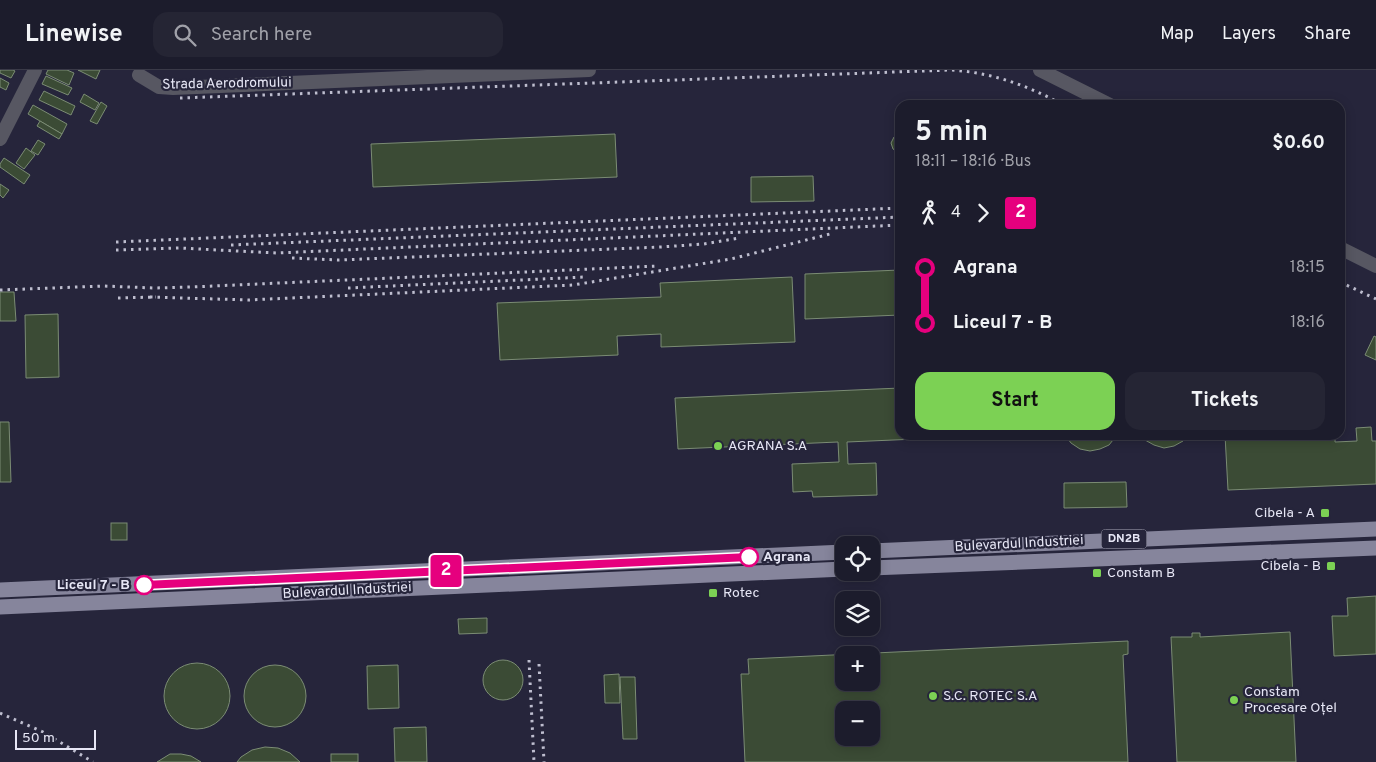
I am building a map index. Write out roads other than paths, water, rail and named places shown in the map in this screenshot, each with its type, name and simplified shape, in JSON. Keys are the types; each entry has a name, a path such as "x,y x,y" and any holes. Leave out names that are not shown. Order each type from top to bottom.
{"main road":[{"name":"Bulevardul Industriei","path":"880,551 1376,529"},
{"name":"Bulevardul Industriei","path":"880,568 1376,548"},
{"name":"Bulevardul Industriei","path":"0,590 835,552"},
{"name":"Bulevardul Industriei","path":"0,607 835,569"}],"street":[{"path":"0,140 35,70"},
{"name":"Strada Aerodromului","path":"139,75 159,88 173,88 589,70"},
{"path":"1040,70 1100,100"},
{"path":"1345,250 1376,266"}],"railway":[{"path":"180,98 950,70 965,71 1008,81 1036,91 1054,100"},
{"path":"116,242 895,208"},
{"path":"231,245 895,217"},
{"path":"116,250 179,248 277,253 895,225"},
{"path":"150,297 248,300 573,285 731,259 830,234"},
{"path":"292,258 339,260 661,247 704,244 739,238"},
{"path":"0,290 104,286 191,287 658,266"},
{"path":"348,288 585,277"},
{"path":"1345,284 1376,299"},
{"path":"118,298 156,297"},
{"path":"529,660 534,762"},
{"path":"539,664 544,762"},
{"path":"0,713 43,732 93,762"}],"place":[{"name":"AGRANA S.A","path":"718,446"},
{"name":"Cibela - A","path":"1325,513"},
{"name":"Agrana","path":"749,557"},
{"name":"Cibela - B","path":"1331,566"},
{"name":"Constam B","path":"1097,573"},
{"name":"Liceul 7 - B","path":"144,585"},
{"name":"Rotec","path":"713,593"},
{"name":"S.C. ROTEC S.A","path":"933,696"},
{"name":"Constam Procesare Oțel","path":"1234,700"}]}
